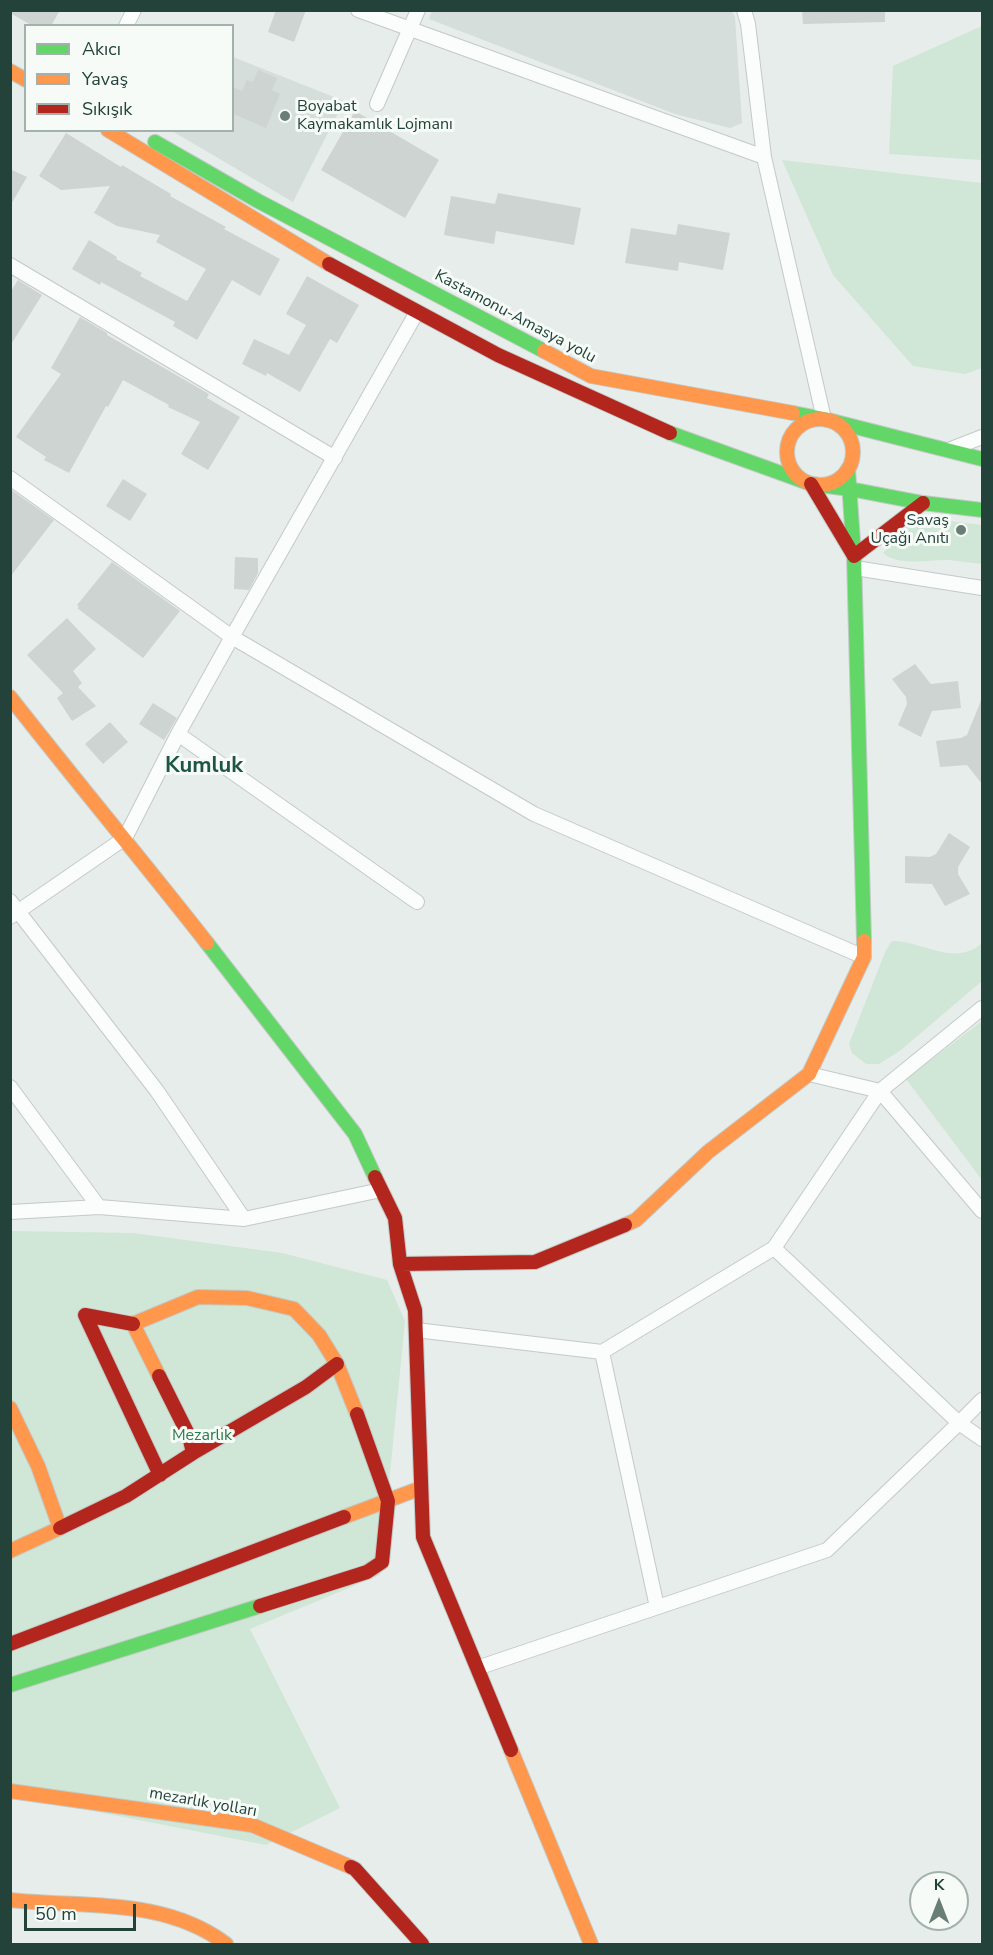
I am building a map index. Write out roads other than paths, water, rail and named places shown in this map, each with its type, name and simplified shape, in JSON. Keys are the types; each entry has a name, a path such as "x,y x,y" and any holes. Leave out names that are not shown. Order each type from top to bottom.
{"street":[{"path":"127,24 134,10"},
{"path":"358,10 764,156"},
{"path":"377,104 418,10"},
{"path":"744,10 748,24 764,156 824,419"},
{"path":"10,57 24,65"},
{"path":"10,71 24,79"},
{"path":"111,132 342,272 498,355 664,431 811,484 923,503 982,510"},
{"name":"Kastamonu-Amasya yolu","path":"138,132 258,201 591,376 824,419 982,459"},
{"path":"10,265 335,458"},
{"path":"244,1220 157,1091 13,910 125,838 231,637 417,312"},
{"path":"824,419 834,422 843,429 852,448 852,459 848,469 832,483 811,484 793,472 786,451 788,441 802,424 824,419"},
{"path":"945,451 982,437"},
{"path":"400,1264 535,1262 636,1220 708,1152 809,1074 864,957 854,562 848,469"},
{"path":"10,478 231,637 534,814 864,957"},
{"path":"811,484 854,562 982,588"},
{"path":"854,562 923,503"},
{"path":"10,698 105,817 125,838 355,1134 395,1218 400,1264 415,1310 423,1537 591,1944"},
{"path":"178,734 417,902"},
{"path":"416,1330 602,1352 774,1248 880,1091 982,1008"},
{"path":"809,1074 880,1091 982,1211"},
{"path":"10,1087 99,1207"},
{"path":"10,1212 99,1207 244,1220 381,1190"},
{"path":"774,1248 959,1423 982,1439"},
{"path":"10,1685 367,1572 382,1562 388,1501 337,1364 319,1335 294,1309 247,1298 198,1297 133,1324 85,1315 160,1475"},
{"path":"133,1324 189,1436 193,1454"},
{"path":"602,1352 657,1607"},
{"path":"10,1551 126,1496 306,1387 337,1364"},
{"path":"477,1668 827,1550 982,1400"},
{"path":"10,1408 19,1423 49,1495 60,1528"},
{"path":"10,1644 421,1488"},
{"name":"mezarlık yolları","path":"10,1791 252,1825 355,1869 422,1944"},
{"path":"10,1900 48,1904 113,1905 162,1914 211,1933 226,1944"}],"place":[{"name":"Boyabat Kaymakamlık Lojmanı","path":"285,116"},
{"name":"Savaş Uçağı Anıtı","path":"961,530"}],"district":[{"name":"Kumluk","path":"204,767"}],"park label":[{"name":"Mezarlık","path":"202,1436"}]}
